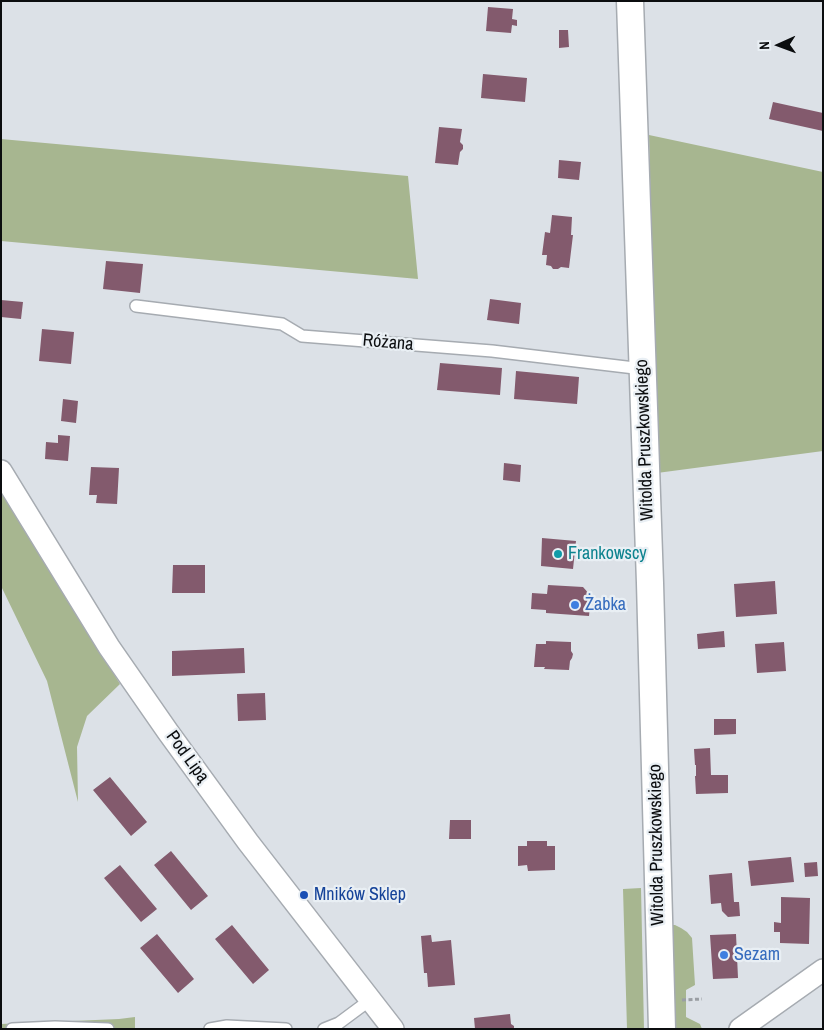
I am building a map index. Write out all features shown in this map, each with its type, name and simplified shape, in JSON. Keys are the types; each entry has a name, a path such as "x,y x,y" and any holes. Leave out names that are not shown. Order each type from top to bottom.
{"street":[{"name":"Witolda Pruszkowskiego","path":"630,1 650,574 662,1029"},
{"name":"Pod Lipą","path":"1,471 109,647 163,724 248,842 394,1029"},
{"path":"740,1029 823,970"}],"lane":[{"name":"Różana","path":"136,306 282,324 302,336 492,351 643,369"},
{"path":"324,1029 339,1023 370,1000"},
{"path":"12,1029 55,1027 108,1029"},
{"path":"210,1029 227,1027 286,1029"}],"green space":[{"path":"649,135 823,172 823,451 657,473"},
{"path":"1,139 408,176 418,279 1,241"},
{"path":"1,489 120,684 87,716 77,747 78,802 47,681 1,586"},
{"path":"641,888 644,1029 627,1029 623,889"},
{"path":"669,925 681,928 692,938 695,985 686,990 686,1017 700,1024 702,1029 676,1029"},
{"path":"135,1017 135,1029 1,1029 1,1024"}],"building":[{"path":"488,7 513,9 512,19 517,20 517,26 512,25 511,33 486,31"},
{"path":"559,30 568,30 569,47 559,48"},
{"path":"483,74 527,78 525,102 481,98"},
{"path":"773,102 823,113 823,131 769,119"},
{"path":"439,127 462,129 460,142 463,145 463,149 460,152 458,165 435,163"},
{"path":"559,160 581,162 579,180 558,178"},
{"path":"552,215 572,217 571,235 573,235 569,268 553,269 551,266 546,265 547,255 542,255 545,232 550,233"},
{"path":"106,261 143,264 140,293 103,289"},
{"path":"490,299 521,303 519,324 487,320"},
{"path":"1,300 23,302 21,319 1,317"},
{"path":"42,329 74,332 71,364 39,361"},
{"path":"440,363 502,368 500,395 437,390"},
{"path":"516,371 579,377 577,404 514,399"},
{"path":"63,399 78,401 76,423 61,421"},
{"path":"58,435 70,436 68,461 45,459 46,442 58,443"},
{"path":"504,463 521,465 520,482 503,480"},
{"path":"91,467 119,468 117,504 96,503 97,495 89,495"},
{"name":"Frankowscy","path":"542,538 576,541 573,569 541,566"},
{"path":"173,565 205,565 205,593 172,593"},
{"path":"775,581 777,614 736,617 734,584"},
{"path":"548,585 583,587 591,596 589,616 546,613 546,610 531,609 532,593 547,594"},
{"path":"724,631 725,647 698,649 697,634"},
{"path":"546,641 571,642 573,654 569,670 534,667 536,644 546,644"},
{"path":"784,642 786,671 757,673 755,644"},
{"path":"244,648 245,673 172,676 172,651"},
{"path":"265,693 266,720 238,721 237,694"},
{"path":"714,719 736,719 736,734 714,735"},
{"path":"710,748 711,775 728,775 728,793 696,794 694,749"},
{"path":"110,777 147,822 131,836 93,790"},
{"path":"450,820 471,820 471,839 449,839"},
{"path":"527,841 547,841 547,846 555,846 555,870 528,871 527,865 518,866 518,846 527,846"},
{"path":"171,851 208,896 191,910 154,865"},
{"path":"791,857 794,882 751,886 748,861"},
{"path":"817,862 818,876 805,877 804,863"},
{"path":"120,865 157,909 141,922 104,878"},
{"path":"732,873 734,902 739,902 740,916 728,917 722,911 721,903 711,904 709,875"},
{"path":"781,897 810,898 809,944 780,943 780,932 774,932 774,922 781,923"},
{"path":"232,925 269,970 253,984 215,939"},
{"path":"157,934 194,979 178,993 140,948"},
{"path":"736,934 738,978 713,979 710,935"},
{"path":"431,935 432,942 451,940 455,985 428,987 427,973 424,973 421,936"},
{"path":"510,1014 511,1024 514,1026 514,1029 475,1029 474,1018"}],"place":[{"name":"Frankowscy","path":"558,554"},
{"name":"Żabka","path":"575,605"},
{"name":"Mników Sklep","path":"304,895"},
{"name":"Sezam","path":"724,955"}]}
